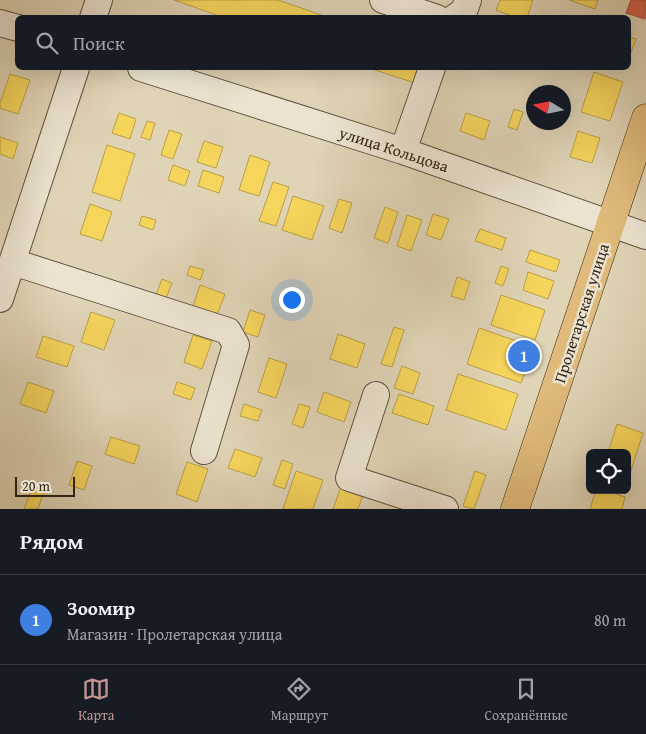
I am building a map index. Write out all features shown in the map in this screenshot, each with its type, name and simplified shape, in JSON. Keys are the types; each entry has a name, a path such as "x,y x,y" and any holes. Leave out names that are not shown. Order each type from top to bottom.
{"main road":[{"name":"Пролетарская улица","path":"515,509 646,118"}],"street":[{"path":"94,15 99,0"},
{"path":"383,0 428,15"},
{"path":"459,15 464,12 468,0"},
{"path":"0,22 15,27"},
{"path":"0,299 75,70"},
{"name":"улица Кольцова","path":"146,70 403,152 646,236"},
{"path":"403,152 431,70"},
{"path":"13,262 228,331 236,345 204,451"},
{"path":"376,395 349,478 445,509"}],"building: Жильё":[{"path":"174,0 278,0 321,15 216,15"},
{"path":"500,0 533,0 528,15 509,15 496,10"},
{"path":"569,0 598,0 595,9"},
{"path":"631,38 636,39 631,52"},
{"path":"375,70 419,70 415,83"},
{"path":"594,72 623,82 610,121 581,112"},
{"path":"10,74 30,80 18,114 0,108"},
{"path":"514,109 523,112 517,130 508,127"},
{"path":"119,113 136,119 130,139 112,133"},
{"path":"466,113 490,121 484,140 460,131"},
{"path":"147,121 155,123 150,140 141,137"},
{"path":"169,130 182,134 173,159 161,155"},
{"path":"578,131 600,138 592,163 570,157"},
{"path":"0,137 18,143 13,159 0,154"},
{"path":"204,141 223,147 216,168 197,162"},
{"path":"107,145 135,154 120,201 92,192"},
{"path":"250,155 270,162 259,196 239,190"},
{"path":"173,165 190,171 185,186 168,180"},
{"path":"203,170 224,177 219,193 198,186"},
{"path":"273,182 289,187 276,226 259,221"},
{"path":"293,196 324,206 312,240 282,230"},
{"path":"339,199 352,203 342,233 329,228"},
{"path":"90,204 112,212 102,241 80,234"},
{"path":"385,207 398,212 388,243 374,238"},
{"path":"433,214 449,219 441,240 426,235"},
{"path":"407,215 422,220 411,251 397,246"},
{"path":"142,216 156,220 153,230 139,225"},
{"path":"480,229 506,238 502,250 475,241"},
{"path":"530,250 560,260 556,272 526,262"},
{"path":"190,266 204,270 200,280 187,275"},
{"path":"501,266 509,269 503,286 495,283"},
{"path":"528,272 554,281 548,299 523,290"},
{"path":"457,277 470,282 464,300 451,296"},
{"path":"162,279 172,283 165,301 155,298"},
{"path":"200,285 225,294 217,315 193,307"},
{"path":"501,295 545,310 535,340 491,325"},
{"path":"250,310 265,315 258,337 243,332"},
{"path":"91,312 115,320 104,350 81,342"},
{"path":"394,327 404,330 392,367 381,364"},
{"path":"479,328 534,347 521,383 467,364"},
{"path":"338,334 365,344 357,368 330,359"},
{"path":"193,335 212,341 202,369 184,362"},
{"path":"43,336 74,346 67,367 36,357"},
{"path":"269,358 287,364 276,398 258,392"},
{"path":"402,366 420,373 413,394 394,388"},
{"path":"458,374 518,394 506,430 446,410"},
{"path":"28,382 54,391 46,413 20,404"},
{"path":"177,382 195,388 191,400 173,394"},
{"path":"324,392 351,402 344,422 317,412"},
{"path":"399,394 434,406 428,425 392,413"},
{"path":"244,404 262,410 258,421 240,416"},
{"path":"299,404 310,407 303,428 292,424"},
{"path":"617,424 643,433 631,470 631,449 609,449"},
{"path":"111,437 140,446 134,464 105,454"},
{"path":"235,449 262,458 255,477 228,468"},
{"path":"282,460 293,464 285,489 273,485"},
{"path":"77,461 92,466 84,490 69,485"},
{"path":"187,462 208,469 197,502 176,494"},
{"path":"296,471 323,480 313,509 283,509"},
{"path":"475,471 486,475 473,509 463,506"},
{"path":"33,484 45,488 38,509 24,509"},
{"path":"342,484 364,492 358,509 333,509"},
{"path":"595,494 616,494 625,497 622,509 590,509"}],"building: Торговля":[{"path":"631,0 646,0 645,19 626,13"}],"place":[{"name":"Зоомир","path":"524,356"}]}
